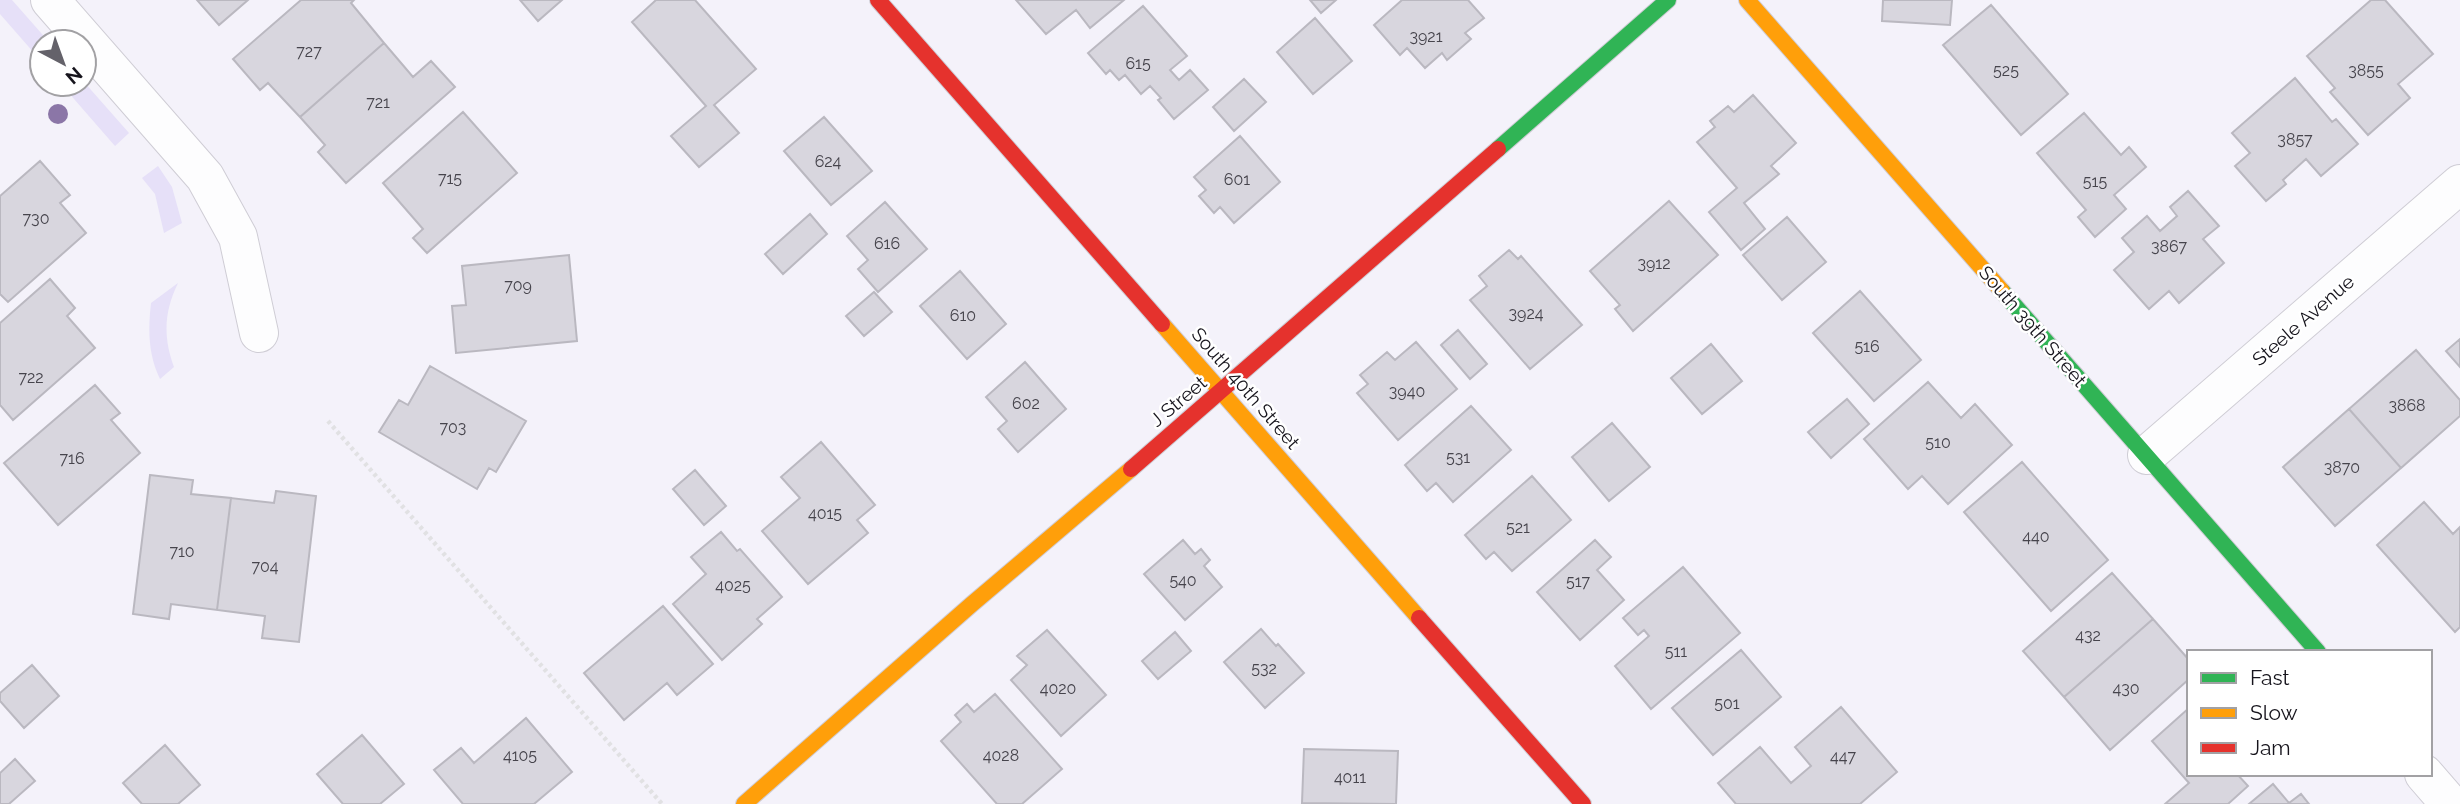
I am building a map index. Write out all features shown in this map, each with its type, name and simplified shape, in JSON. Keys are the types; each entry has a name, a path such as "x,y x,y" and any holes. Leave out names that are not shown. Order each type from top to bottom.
{"street":[{"path":"50,0 205,177 238,237 259,332"},
{"name":"South 40th Street","path":"878,0 1583,804"},
{"name":"J Street","path":"744,804 972,604 1221,392 1668,0"},
{"name":"South 39th Street","path":"1747,0 2316,650"},
{"name":"Steele Avenue","path":"2147,455 2460,184"},
{"path":"2426,776 2450,804"}],"path":[{"path":"328,421 662,804"}],"shaded area":[{"path":"0,0 12,0 37,28 28,28 28,46 0,14"},
{"path":"73,98 98,98 129,133 115,146"},
{"path":"158,166 172,187 182,223 164,233 155,194 142,178"},
{"path":"178,283 170,304 167,325 168,345 174,367 160,379 150,342 151,303"}],"building":[{"path":"197,0 248,0 219,25"},
{"path":"301,0 354,0 351,3 384,43 300,117 268,83 260,90 233,59"},
{"path":"520,0 562,0 538,21"},
{"path":"656,0 695,0 756,69 714,105 739,133 699,167 671,136 706,106 632,22"},
{"path":"1016,0 1124,0 1090,28 1076,10 1046,34"},
{"path":"1310,0 1336,0 1321,13"},
{"path":"1402,0 1468,0 1484,18 1465,33 1471,39 1447,60 1442,53 1425,68 1407,48 1400,55 1374,25"},
{"path":"1883,0 1952,0 1950,25 1882,21"},
{"path":"2371,0 2385,0 2433,54 2398,84 2410,98 2368,135 2330,92 2335,88 2307,56"},
{"path":"1991,5 2068,94 2021,135 1943,45"},
{"path":"1143,6 1187,56 1170,70 1179,80 1190,70 1208,90 1174,119 1150,86 1141,94 1125,75 1119,80 1110,70 1106,74 1088,53"},
{"path":"1315,18 1352,61 1313,94 1277,52"},
{"path":"384,43 413,77 431,61 455,87 346,183 318,152 325,145 300,117"},
{"path":"2295,78 2332,122 2336,119 2358,144 2321,176 2306,159 2283,180 2286,184 2266,201 2235,166 2250,153 2232,133"},
{"path":"1244,79 1266,102 1234,131 1213,107"},
{"path":"1753,95 1796,143 1771,166 1779,174 1744,203 1765,229 1741,250 1709,212 1737,188 1697,142 1715,127 1710,121 1728,106 1734,112"},
{"path":"463,112 517,173 427,253 413,238 423,229 383,183"},
{"path":"2084,113 2121,155 2129,147 2146,167 2114,195 2126,209 2095,237 2078,217 2086,210 2037,153"},
{"path":"824,117 872,171 831,205 784,151"},
{"path":"1240,136 1280,182 1234,223 1220,207 1214,213 1199,196 1206,190 1194,177"},
{"path":"40,161 70,195 60,203 86,233 8,302 0,294 0,196"},
{"path":"2188,191 2219,226 2203,239 2224,263 2179,303 2169,291 2149,309 2114,270 2134,252 2122,238 2147,216 2160,231 2177,216 2170,207"},
{"path":"1669,201 1718,255 1633,331 1615,309 1620,305 1590,271"},
{"path":"885,202 927,249 878,292 858,269 868,260 847,236"},
{"path":"810,214 827,234 783,274 765,254"},
{"path":"1787,217 1826,262 1782,300 1743,255"},
{"path":"1509,250 1518,259 1521,256 1582,325 1530,369 1470,300 1487,286 1479,276"},
{"path":"569,255 577,341 456,353 452,306 466,305 462,266"},
{"path":"960,271 1006,324 967,359 920,306"},
{"path":"50,279 75,308 67,316 95,348 13,420 0,405 0,323"},
{"path":"1860,291 1921,360 1874,401 1813,333"},
{"path":"874,292 892,312 864,336 846,316"},
{"path":"1458,330 1487,364 1470,379 1441,345"},
{"path":"2460,339 2460,367 2446,351"},
{"path":"1416,342 1457,389 1398,440 1357,393 1368,384 1360,375 1387,352 1395,360"},
{"path":"1711,344 1742,381 1702,414 1671,378"},
{"path":"2416,350 2460,400 2460,416 2401,468 2349,409"},
{"path":"1025,362 1066,409 1018,452 998,429 1007,421 986,397"},
{"path":"430,366 526,421 496,472 489,468 477,489 379,432 399,400 408,405"},
{"path":"1928,382 1961,418 1975,404 2012,445 1948,504 1922,476 1908,489 1864,439"},
{"path":"95,385 120,413 111,420 140,453 58,525 4,463"},
{"path":"1847,399 1869,424 1831,458 1808,432"},
{"path":"1471,406 1511,450 1453,502 1436,483 1427,491 1405,465"},
{"path":"2349,409 2401,468 2335,526 2283,467"},
{"path":"1612,423 1650,467 1609,501 1572,457"},
{"path":"821,442 875,505 857,520 868,533 808,584 762,531 800,498 781,477"},
{"path":"2022,462 2108,560 2051,611 1964,512"},
{"path":"695,470 726,506 704,525 673,489"},
{"path":"150,475 193,480 191,494 231,498 217,610 171,604 169,619 133,614"},
{"path":"1532,476 1571,520 1512,571 1494,552 1486,559 1465,535"},
{"path":"276,491 316,496 299,642 262,638 265,616 217,610 231,498 274,503"},
{"path":"2424,502 2453,534 2460,527 2460,627 2455,632 2377,545"},
{"path":"721,532 737,551 740,549 782,597 757,619 762,624 722,660 673,604 706,574 691,557"},
{"path":"1183,540 1195,554 1201,549 1210,560 1204,566 1222,587 1185,620 1144,574"},
{"path":"1595,540 1611,557 1597,570 1624,600 1580,640 1537,592"},
{"path":"1683,567 1740,633 1651,709 1615,666 1649,636 1644,630 1638,635 1623,618"},
{"path":"2112,573 2153,619 2064,697 2023,651"},
{"path":"663,606 713,664 677,695 667,683 624,720 584,673"},
{"path":"2153,619 2187,658 2187,681 2110,750 2064,697"},
{"path":"1261,629 1304,673 1265,708 1224,662"},
{"path":"1047,630 1106,695 1061,736 1011,680 1027,665 1017,656"},
{"path":"1175,632 1191,651 1158,679 1142,661"},
{"path":"1741,650 1781,697 1713,755 1672,708"},
{"path":"32,665 59,696 24,728 0,701 0,693"},
{"path":"995,694 1062,769 1022,804 997,804 941,741 961,722 955,715 967,704 974,712"},
{"path":"1841,707 1897,772 1860,804 1736,804 1718,783 1760,747 1791,783 1811,766 1795,747"},
{"path":"2187,710 2187,776 2239,776 2248,786 2228,804 2165,804 2189,783 2152,741"},
{"path":"526,718 572,772 534,804 463,804 434,770 461,748 474,763"},
{"path":"362,735 404,784 380,804 343,804 317,774"},
{"path":"165,745 200,785 178,804 142,804 123,783"},
{"path":"1304,749 1398,751 1396,804 1302,803"},
{"path":"15,759 35,781 9,804 0,804 0,773"},
{"path":"2273,784 2289,803 2301,794 2309,804 2249,804"}],"traffic: fast":[{"path":"1498,149 1668,0"},
{"path":"2002,291 2316,650"}],"traffic: slow":[{"path":"1747,0 2002,291"},
{"path":"1162,324 1419,618"},
{"path":"744,804 1131,469"}],"traffic: jam":[{"path":"878,0 1162,324"},
{"path":"1131,469 1498,149"},
{"path":"1419,618 1583,804"}]}
